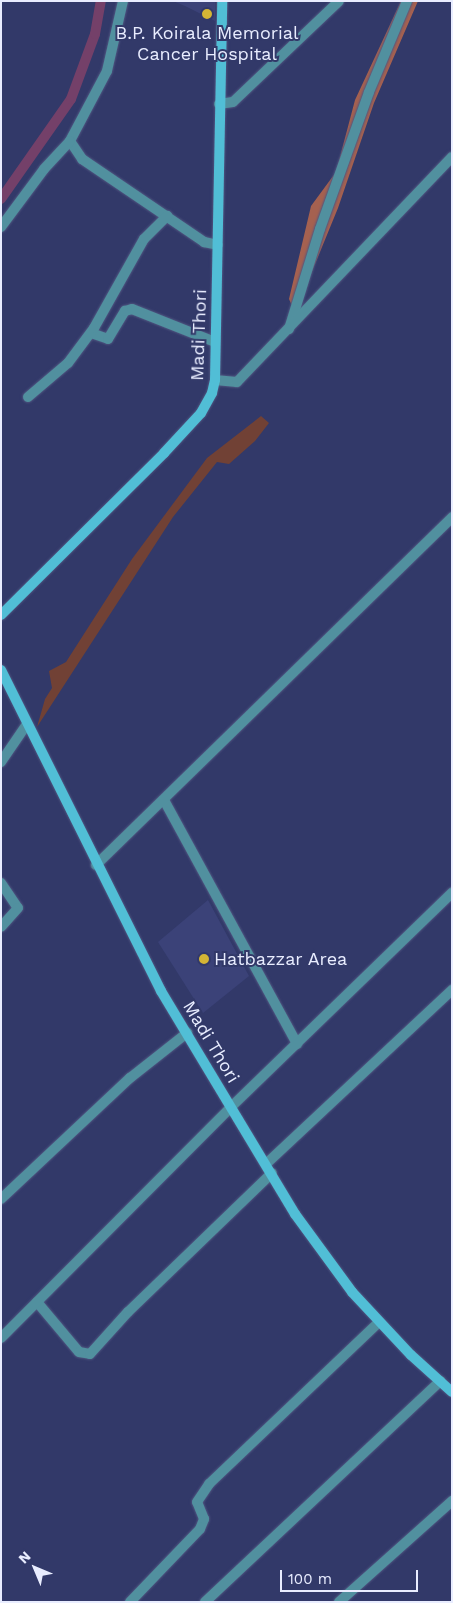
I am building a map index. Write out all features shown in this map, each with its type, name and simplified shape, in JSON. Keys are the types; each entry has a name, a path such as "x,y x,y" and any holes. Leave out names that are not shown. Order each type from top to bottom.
{"main road":[{"name":"Madi Thori","path":"1,614 184,433 208,402 216,380 215,342 222,1"},
{"name":"Madi Thori","path":"1,671 96,865 187,1033 269,1168 325,1257 379,1322 452,1392"}],"street":[{"path":"1,227 44,169 70,141 107,71 123,1"},
{"path":"219,104 233,102 339,1"},
{"path":"289,329 320,229 369,92 407,1"},
{"path":"70,141 82,158 204,242 218,245"},
{"path":"216,380 238,382 452,157"},
{"path":"28,397 68,363 91,333 144,238 166,216"},
{"path":"91,333 108,339 125,312 132,309 215,342"},
{"path":"96,865 452,517"},
{"path":"1,762 27,724"},
{"path":"164,800 297,1044"},
{"path":"1,883 18,908 1,927"},
{"path":"1,1338 231,1107 452,893"},
{"path":"37,1302 79,1352 90,1354 128,1312 269,1168 452,990"},
{"path":"1,1199 130,1078 187,1033"},
{"path":"130,1602 200,1529 204,1520 197,1502 209,1484 379,1322"},
{"path":"205,1602 440,1381"},
{"path":"339,1602 452,1501"}],"shaded area":[{"name":"B.P. Koirala Memorial Cancer Hospital","path":"173,1 215,1 215,21 185,6"},
{"path":"401,1 418,1 374,103 338,208 295,313 289,299 311,206 336,172 355,100"},
{"path":"261,416 269,423 255,441 229,464 217,462 173,517 37,727 45,699 52,688 49,671 66,662 132,559 207,458"},
{"name":"Hatbazzar Area","path":"208,900 249,976 203,1013 158,942"}],"waterway":[{"path":"1,199 71,99 95,34 101,1"}],"place":[{"name":"B.P. Koirala Memorial Cancer Hospital","path":"207,14"},
{"name":"Hatbazzar Area","path":"204,959"}]}
